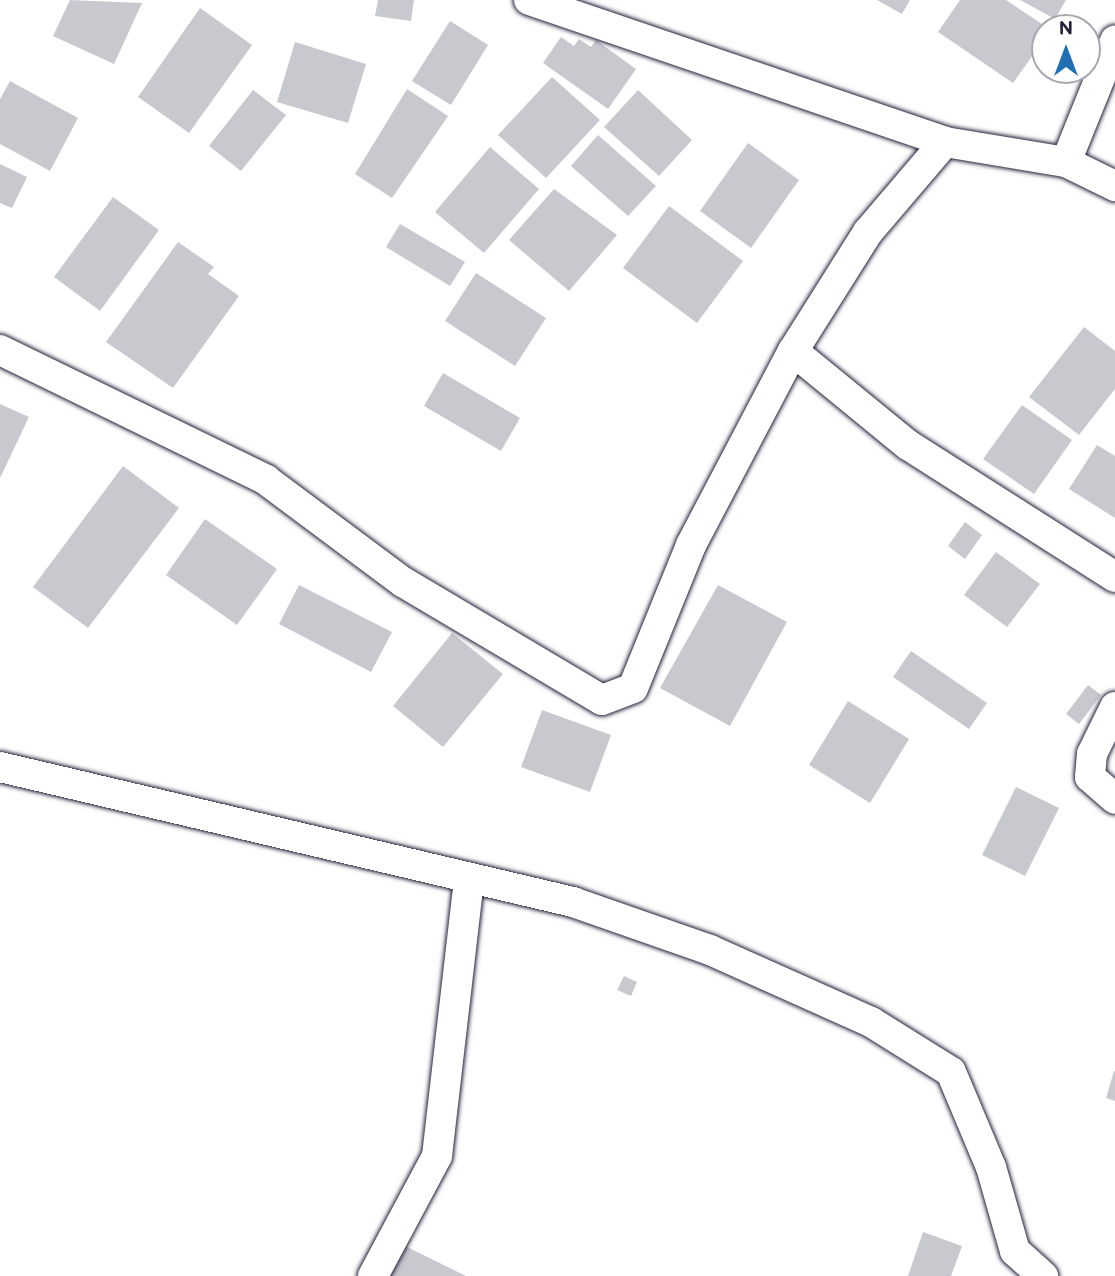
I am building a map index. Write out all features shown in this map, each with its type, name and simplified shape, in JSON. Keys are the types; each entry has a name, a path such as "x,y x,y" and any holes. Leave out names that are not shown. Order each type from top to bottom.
{"street":[{"path":"530,0 944,142 1066,162 1115,186"},
{"path":"1066,162 1115,41"},
{"path":"0,350 266,480 403,582 602,699 633,688 691,545 793,351 868,232 944,142"},
{"path":"793,351 908,445 1115,576"},
{"path":"1115,707 1091,754 1090,777 1115,800"},
{"path":"0,767 572,902 710,950 871,1022 951,1072 991,1167 1015,1251 1043,1276"},
{"path":"373,1276 437,1156 469,878"}],"building":[{"path":"70,0 142,3 114,64 53,36"},
{"path":"378,0 414,0 411,21 375,16"},
{"path":"877,0 910,0 902,14"},
{"path":"960,0 1006,0 1031,17 1031,58 1013,83 938,32"},
{"path":"1020,0 1066,0 1058,14 1046,14"},
{"path":"200,8 252,45 189,133 138,97"},
{"path":"450,21 488,45 451,105 412,81"},
{"path":"561,37 574,46 579,39 591,47 596,40 636,69 608,109 543,63"},
{"path":"295,42 366,64 348,123 277,102"},
{"path":"552,77 600,120 546,178 498,135"},
{"path":"10,81 78,118 50,171 0,144 0,99"},
{"path":"407,89 448,116 392,198 355,174"},
{"path":"253,90 286,115 241,171 209,146"},
{"path":"638,90 692,140 659,176 604,127"},
{"path":"598,135 656,186 628,216 571,166"},
{"path":"748,143 799,180 751,248 700,211"},
{"path":"490,147 539,189 484,253 435,212"},
{"path":"0,164 27,177 12,208 0,203"},
{"path":"554,189 617,235 569,291 509,240"},
{"path":"113,197 159,230 100,311 54,277"},
{"path":"669,206 743,261 697,323 623,268"},
{"path":"400,224 465,262 450,286 386,247"},
{"path":"178,242 214,267 208,274 239,296 173,388 106,342"},
{"path":"476,273 546,318 515,366 445,321"},
{"path":"1084,327 1115,351 1115,389 1079,435 1029,397"},
{"path":"443,373 520,418 501,451 424,406"},
{"path":"0,404 29,417 0,478"},
{"path":"1022,405 1072,440 1034,494 983,459"},
{"path":"1097,445 1115,456 1115,518 1069,489"},
{"path":"123,466 179,508 88,628 33,587"},
{"path":"205,519 277,569 237,625 166,575"},
{"path":"965,522 982,535 965,559 948,546"},
{"path":"996,552 1040,584 1007,627 964,595"},
{"path":"299,585 392,632 371,672 279,624"},
{"path":"718,585 787,622 730,726 660,688"},
{"path":"452,633 503,674 443,747 393,706"},
{"path":"911,651 987,703 969,729 893,677"},
{"path":"1088,685 1101,695 1079,724 1066,714"},
{"path":"848,701 909,739 870,803 809,765"},
{"path":"542,710 611,735 590,792 521,767"},
{"path":"1016,787 1059,808 1025,876 982,855"},
{"path":"624,976 637,982 631,996 617,990"},
{"path":"1115,1071 1115,1101 1106,1098"},
{"path":"923,1232 962,1246 951,1276 908,1276"},
{"path":"405,1246 466,1276 389,1276"}]}
